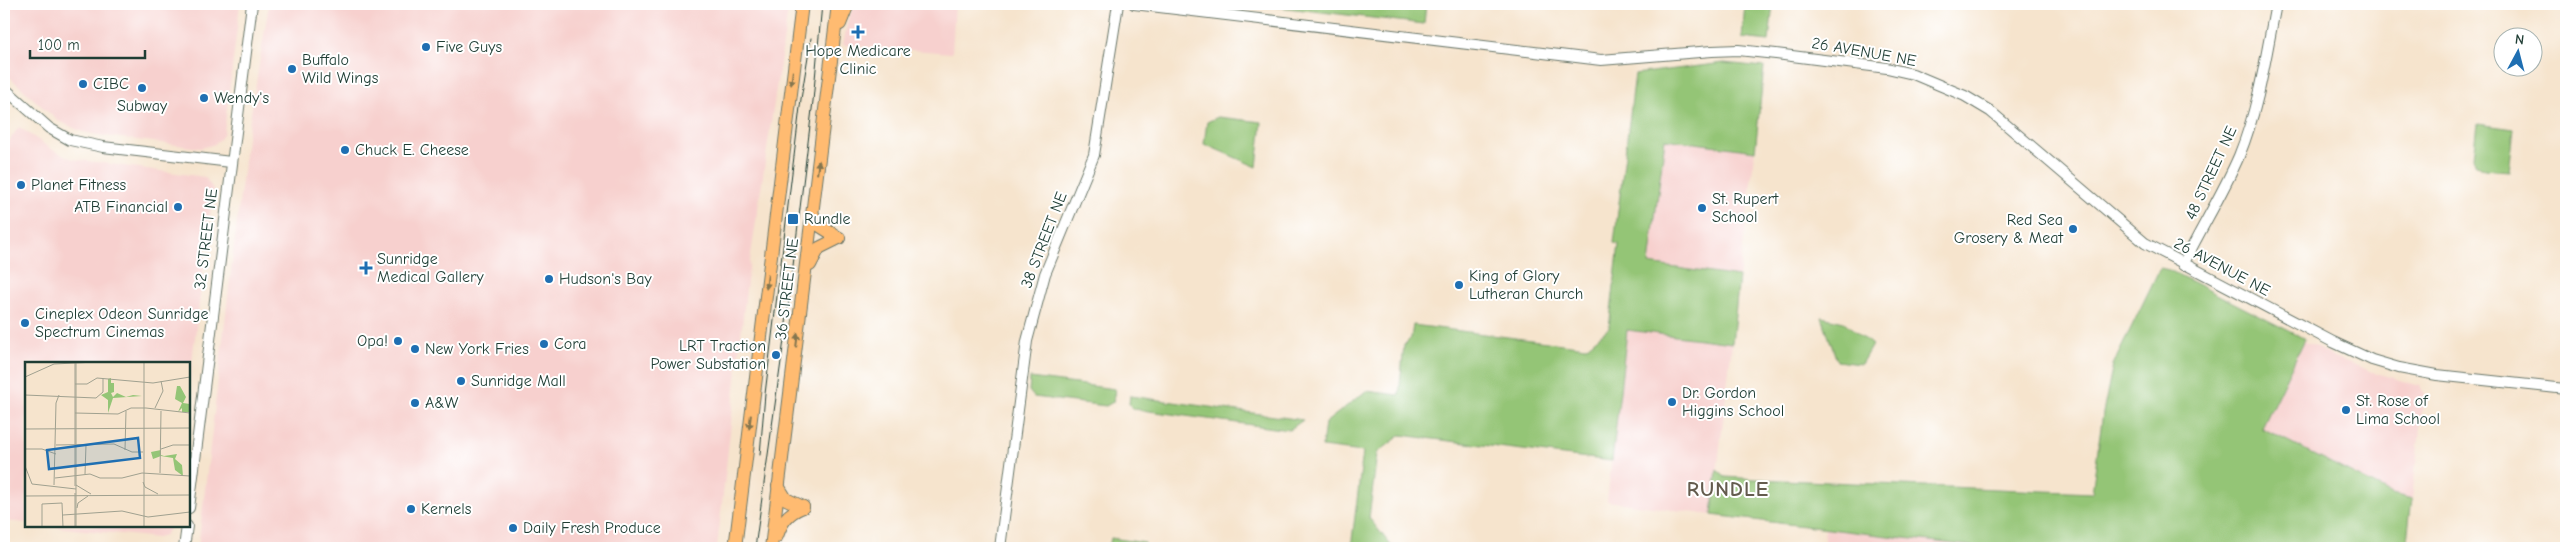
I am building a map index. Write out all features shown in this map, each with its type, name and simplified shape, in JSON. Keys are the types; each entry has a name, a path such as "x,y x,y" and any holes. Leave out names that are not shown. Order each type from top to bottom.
{"main road":[{"path":"797,4 798,30"},
{"name":"36 STREET NE","path":"735,548 802,4"},
{"name":"36 STREET NE","path":"772,548 778,486 838,4"},
{"path":"834,38 848,4"},
{"path":"804,281 815,252 824,243 839,238 820,226 813,215"},
{"path":"772,548 781,524 789,514 803,507 786,498 778,486"}],"street":[{"name":"32 STREET NE","path":"190,500 252,4"},
{"name":"38 STREET NE","path":"1000,548 1027,341 1045,274 1094,155 1118,4"},
{"name":"26 AVENUE NE","path":"1134,4 1601,60 1738,50 1888,68 1913,74 1965,96 1990,111 2127,230 2183,265 2372,360 2436,375 2566,389"},
{"name":"48 STREET NE","path":"2183,265 2238,157 2248,132 2259,91 2276,4"},
{"path":"4,88 49,128 70,140 103,147 231,162"},
{"path":"184,548 186,527"}],"shaded area":[{"path":"4,4 240,4 224,132 221,138 215,144 201,148 98,135 83,132 58,121 4,72"},
{"path":"269,4 789,4 747,281 717,548 198,548 247,138"},
{"path":"855,4 955,4 952,53 843,45 849,16"},
{"path":"19,127 51,149 73,159 205,177 213,189 190,378 190,362 25,362 25,523 4,521 4,148"},
{"name":"St. Rupert School","path":"1665,139 1755,151 1739,277 1648,264"},
{"name":"Dr. Gordon Higgins School","path":"1627,330 1732,343 1712,515 1607,501"},
{"name":"St. Rose of Lima School","path":"2304,341 2334,357 2373,372 2420,386 2424,393 2412,499 2392,494 2262,428"},
{"path":"55,527 170,527 165,535 158,538"},
{"path":"1825,528 1971,546 1971,548 1823,548"}],"green space":[{"path":"1253,4 1426,4 1424,24"},
{"path":"1745,4 1773,4 1769,41 1742,38"},
{"path":"1724,63 1764,67 1755,151 1665,139 1649,264 1739,277 1732,343 1627,330 1612,461 1401,435 1377,453 1369,518 1393,548 1351,548 1363,452 1322,447 1325,423 1366,391 1399,395 1404,345 1411,338 1413,325 1586,347 1609,328 1619,244 1614,243 1635,74"},
{"path":"1218,117 1262,122 1257,167 1204,144 1207,122"},
{"path":"2478,124 2514,129 2509,171 2484,169 2475,163"},
{"path":"2160,268 2169,270 2305,339 2262,428 2392,494 2412,499 2406,548 1971,548 1971,546 1712,515 1717,470 1725,477 1757,479 2092,493 2103,413 2113,365"},
{"path":"1822,317 1844,322 1872,345 1861,364 1837,361"},
{"path":"1030,378 1115,389 1113,402 1106,406 1034,397 1029,391"},
{"path":"1130,396 1303,420 1289,430 1134,409 1129,404"},
{"path":"1111,538 1145,543 1145,548 1109,548"}],"tram line":[{"path":"755,548 784,340 813,101 822,4"},
{"path":"760,455 765,394 801,99 811,38"}],"place":[{"name":"Hope Medicare Clinic","path":"858,32"},
{"name":"Five Guys","path":"426,47"},
{"name":"Buffalo Wild Wings","path":"292,69"},
{"name":"CIBC","path":"83,84"},
{"name":"Subway","path":"142,88"},
{"name":"Wendy's","path":"204,98"},
{"name":"Chuck E. Cheese","path":"345,150"},
{"name":"Planet Fitness","path":"21,185"},
{"name":"ATB Financial","path":"178,207"},
{"name":"St. Rupert School","path":"1702,208"},
{"name":"Rundle","path":"793,219"},
{"name":"Red Sea Grosery & Meat","path":"2073,229"},
{"name":"Sunridge Medical Gallery","path":"366,268"},
{"name":"Hudson's Bay","path":"549,279"},
{"name":"King of Glory Lutheran Church","path":"1459,285"},
{"name":"Cineplex Odeon Sunridge Spectrum Cinemas","path":"25,323"},
{"name":"Opa!","path":"398,341"},
{"name":"Cora","path":"544,344"},
{"name":"New York Fries","path":"415,349"},
{"name":"LRT Traction Power Substation","path":"776,355"},
{"name":"Sunridge Mall","path":"461,381"},
{"name":"Dr. Gordon Higgins School","path":"1672,402"},
{"name":"A&W","path":"415,403"},
{"name":"St. Rose of Lima School","path":"2346,410"},
{"name":"Kernels","path":"411,509"},
{"name":"Daily Fresh Produce","path":"513,528"}],"district":[{"name":"RUNDLE","path":"1728,489"}]}
